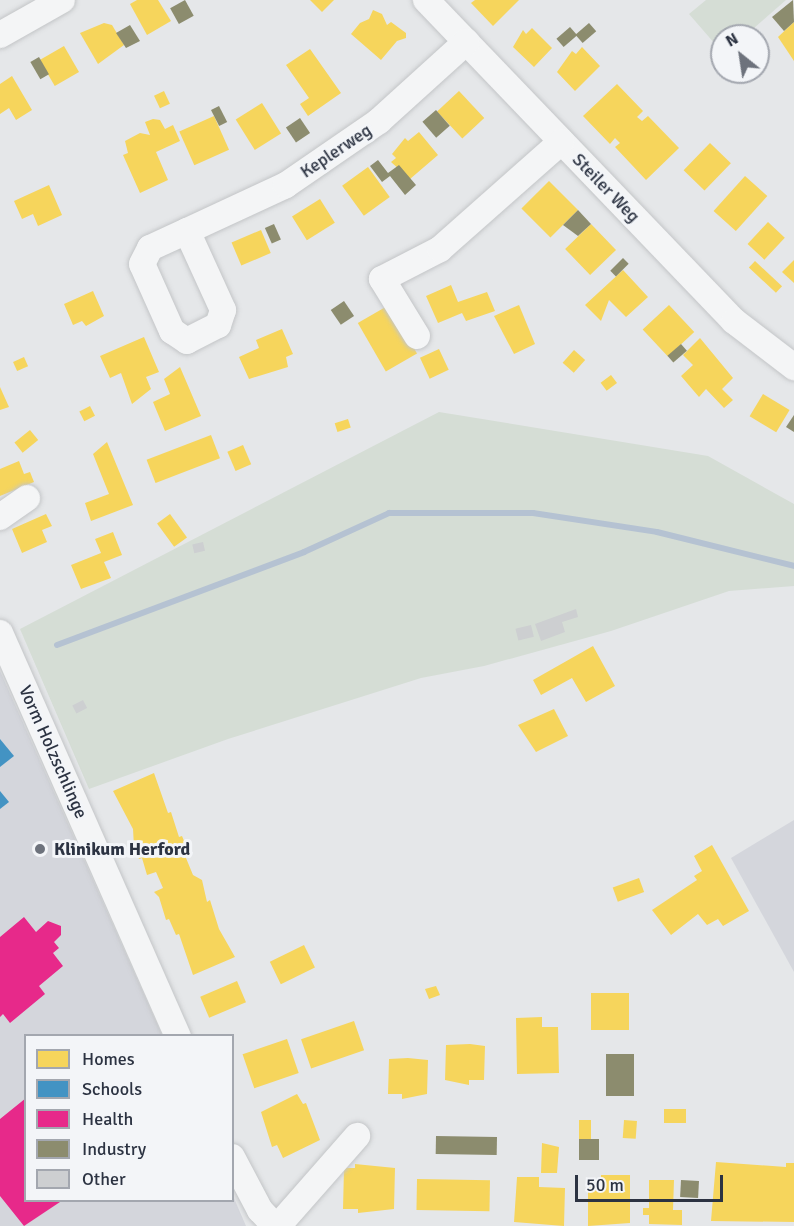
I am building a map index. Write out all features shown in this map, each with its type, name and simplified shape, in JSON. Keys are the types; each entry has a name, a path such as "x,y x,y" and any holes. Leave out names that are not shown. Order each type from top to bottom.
{"street":[{"path":"0,35 62,0"},
{"name":"Steiler Weg","path":"426,0 735,321 794,367"},
{"name":"Keplerweg","path":"187,231 286,185 330,156 379,121 466,42"},
{"path":"417,336 382,279 440,249 561,142"},
{"path":"0,517 27,498"},
{"name":"Vorm Holzschlinge","path":"0,633 178,1034"},
{"path":"234,1161 260,1210 277,1226 357,1136"}],"shaded area":[{"path":"706,0 786,0 759,24 710,24 710,38 689,14"},
{"path":"439,412 708,456 794,504 794,586 729,591 611,631 484,666 421,678 228,739 89,789 20,629"},
{"name":"Klinikum Herford","path":"0,671 162,1034 24,1034 24,1202 234,1202 234,1198 246,1226 0,1226"},
{"path":"794,820 794,972 731,858"}],"building: Homes":[{"path":"137,0 158,0 171,21 147,35 130,4"},
{"path":"310,0 334,0 322,12"},
{"path":"475,0 519,0 493,26 471,3"},
{"path":"373,10 382,14 387,25 391,22 406,33 406,38 397,41 381,60 351,34 360,23 369,19"},
{"path":"794,22 794,61 778,37"},
{"path":"104,23 112,25 124,45 98,64 80,33"},
{"path":"532,28 552,48 534,67 513,47 523,30 526,34"},
{"path":"64,46 79,72 55,86 40,60"},
{"path":"582,47 600,66 575,91 557,72 572,51 576,54"},
{"path":"310,49 341,93 308,116 300,104 309,98 286,65"},
{"path":"12,76 32,110 16,120 9,108 0,114 0,84"},
{"path":"617,84 643,111 637,117 642,121 648,116 679,148 646,180 615,147 620,143 615,138 610,144 583,116"},
{"path":"164,91 170,104 160,108 154,96"},
{"path":"459,91 484,118 462,139 437,111"},
{"path":"262,103 281,134 255,150 236,119"},
{"path":"214,116 229,150 194,165 179,131"},
{"path":"153,119 160,120 165,129 173,125 180,141 156,152 168,180 140,193 123,155 128,153 125,141 140,133 150,135 145,122"},
{"path":"419,132 438,155 410,179 391,162 396,158 392,154 405,138 408,141"},
{"path":"710,143 731,163 704,190 684,170"},
{"path":"368,167 390,197 364,216 342,186"},
{"path":"745,176 767,196 736,231 714,211"},
{"path":"549,181 578,210 550,238 521,209"},
{"path":"49,185 62,215 38,226 33,214 22,219 14,201"},
{"path":"320,199 335,223 307,240 292,216"},
{"path":"768,222 785,238 764,260 748,244"},
{"path":"591,224 616,250 590,275 565,249"},
{"path":"261,230 271,253 241,266 232,243"},
{"path":"794,260 794,283 782,272"},
{"path":"755,261 782,286 776,293 749,268"},
{"path":"623,270 648,297 626,317 609,300 601,321 585,305"},
{"path":"451,285 458,302 487,292 495,311 466,321 462,313 438,323 426,296"},
{"path":"93,291 104,316 86,326 82,321 73,325 64,304"},
{"path":"389,305 417,353 386,371 358,323"},
{"path":"519,305 535,344 514,354 494,316"},
{"path":"669,305 694,332 668,357 643,330"},
{"path":"282,329 293,354 286,357 288,367 249,379 239,357 259,348 256,340"},
{"path":"144,337 159,372 146,377 151,389 132,404 121,373 110,378 100,356"},
{"path":"700,338 733,378 722,389 733,400 724,408 706,389 699,397 681,376 693,365 683,355"},
{"path":"439,349 449,370 430,379 420,358"},
{"path":"574,350 585,360 574,373 563,363"},
{"path":"24,357 28,366 17,371 13,362"},
{"path":"180,367 201,416 165,431 153,402 170,394 164,379"},
{"path":"611,375 617,383 607,391 601,383"},
{"path":"0,387 9,407 0,410"},
{"path":"763,394 790,410 776,432 750,416"},
{"path":"90,406 95,416 84,421 79,411"},
{"path":"348,419 351,428 337,432 335,423"},
{"path":"30,430 38,440 23,453 14,443"},
{"path":"211,435 220,458 156,483 147,460"},
{"path":"107,442 133,505 91,521 85,503 109,494 93,454"},
{"path":"243,445 251,464 236,471 227,452"},
{"path":"19,461 24,474 30,472 34,482 0,496 0,469"},
{"path":"46,514 52,526 42,530 47,542 22,553 12,529"},
{"path":"170,514 187,537 174,547 157,523"},
{"path":"113,532 122,555 104,562 111,578 81,589 71,565 101,553 95,539"},
{"path":"593,646 615,686 586,702 572,678 541,695 533,680"},
{"path":"554,709 568,736 536,752 518,725"},
{"path":"154,773 168,813 171,812 179,837 182,836 187,848 186,858 193,875 202,880 207,902 210,900 219,929 235,957 193,975 179,934 176,935 169,919 166,920 159,897 154,892 163,888 156,872 147,875 142,858 139,859 134,847 133,829 113,791"},
{"path":"712,845 749,911 723,926 718,919 707,925 698,914 671,935 652,910 697,880 694,876 702,871 694,856"},
{"path":"639,878 644,892 618,902 613,888"},
{"path":"304,945 315,967 281,984 270,962"},
{"path":"237,981 246,1002 209,1018 200,997"},
{"path":"436,986 440,995 429,999 425,989"},
{"path":"591,993 629,993 629,1030 591,1030"},
{"path":"542,1017 542,1027 558,1027 559,1073 517,1074 516,1018"},
{"path":"354,1021 364,1050 311,1069 301,1039"},
{"path":"287,1039 299,1073 254,1088 243,1054"},
{"path":"446,1045 485,1046 484,1080 469,1080 469,1085 445,1080"},
{"path":"389,1059 428,1060 427,1094 402,1099 402,1094 388,1094"},
{"path":"297,1094 303,1104 306,1103 320,1140 283,1158 277,1145 272,1147 261,1112"},
{"path":"664,1109 686,1109 686,1123 664,1123"},
{"path":"579,1120 591,1120 591,1139 579,1139"},
{"path":"624,1120 637,1121 636,1139 623,1138"},
{"path":"542,1143 559,1147 557,1173 541,1173"},
{"path":"716,1162 786,1167 786,1163 794,1163 794,1222 711,1221"},
{"path":"355,1164 395,1168 394,1209 358,1213 358,1209 343,1209 344,1168 355,1168"},
{"path":"601,1175 630,1175 630,1223 588,1226 588,1187 601,1187"},
{"path":"517,1177 539,1177 539,1187 565,1188 564,1226 514,1222"},
{"path":"417,1179 490,1180 489,1211 416,1210"},
{"path":"649,1180 674,1180 673,1210 682,1210 682,1225 649,1224 649,1215 643,1215 643,1208 649,1208"}],"building: Schools":[{"path":"0,739 14,756 0,767"},
{"path":"0,791 9,802 0,809"}],"building: Health":[{"path":"24,917 36,932 48,921 61,926 61,935 54,942 59,948 53,953 63,966 39,986 45,994 10,1023 3,1014 0,1017 0,937"},
{"path":"24,1100 24,1202 60,1202 24,1226 0,1196 0,1119"}],"building: Industry":[{"path":"185,0 194,16 179,24 170,8"},
{"path":"793,0 794,22 784,31 772,17"},
{"path":"589,23 596,31 583,43 575,35"},
{"path":"130,25 140,41 126,48 116,33"},
{"path":"570,27 577,35 564,47 556,39"},
{"path":"39,57 49,74 40,79 30,62"},
{"path":"219,106 227,122 219,126 211,110"},
{"path":"436,110 450,126 436,138 422,122"},
{"path":"300,118 310,133 296,142 286,128"},
{"path":"378,160 388,173 399,165 416,185 405,195 390,176 382,182 370,166"},
{"path":"578,210 591,224 578,236 563,225"},
{"path":"274,224 281,240 272,244 265,228"},
{"path":"623,258 629,264 616,276 610,271"},
{"path":"344,301 354,316 341,325 331,310"},
{"path":"681,344 687,351 673,363 667,356"},
{"path":"794,415 794,432 786,427"},
{"path":"606,1054 634,1054 634,1096 606,1096"},
{"path":"436,1136 497,1137 497,1155 436,1154"},
{"path":"579,1139 599,1139 599,1160 579,1160"},
{"path":"681,1180 699,1181 698,1198 680,1197"}],"building: Other":[{"path":"203,542 205,551 194,553 192,544"},
{"path":"576,609 578,617 562,622 565,632 541,641 535,624"},
{"path":"531,625 534,637 518,641 515,629"},
{"path":"83,700 87,708 76,713 72,705"}],"waterway":[{"path":"57,645 304,552 389,513 533,513 657,532 794,566"}],"place":[{"name":"Klinikum Herford","path":"40,849"}]}
